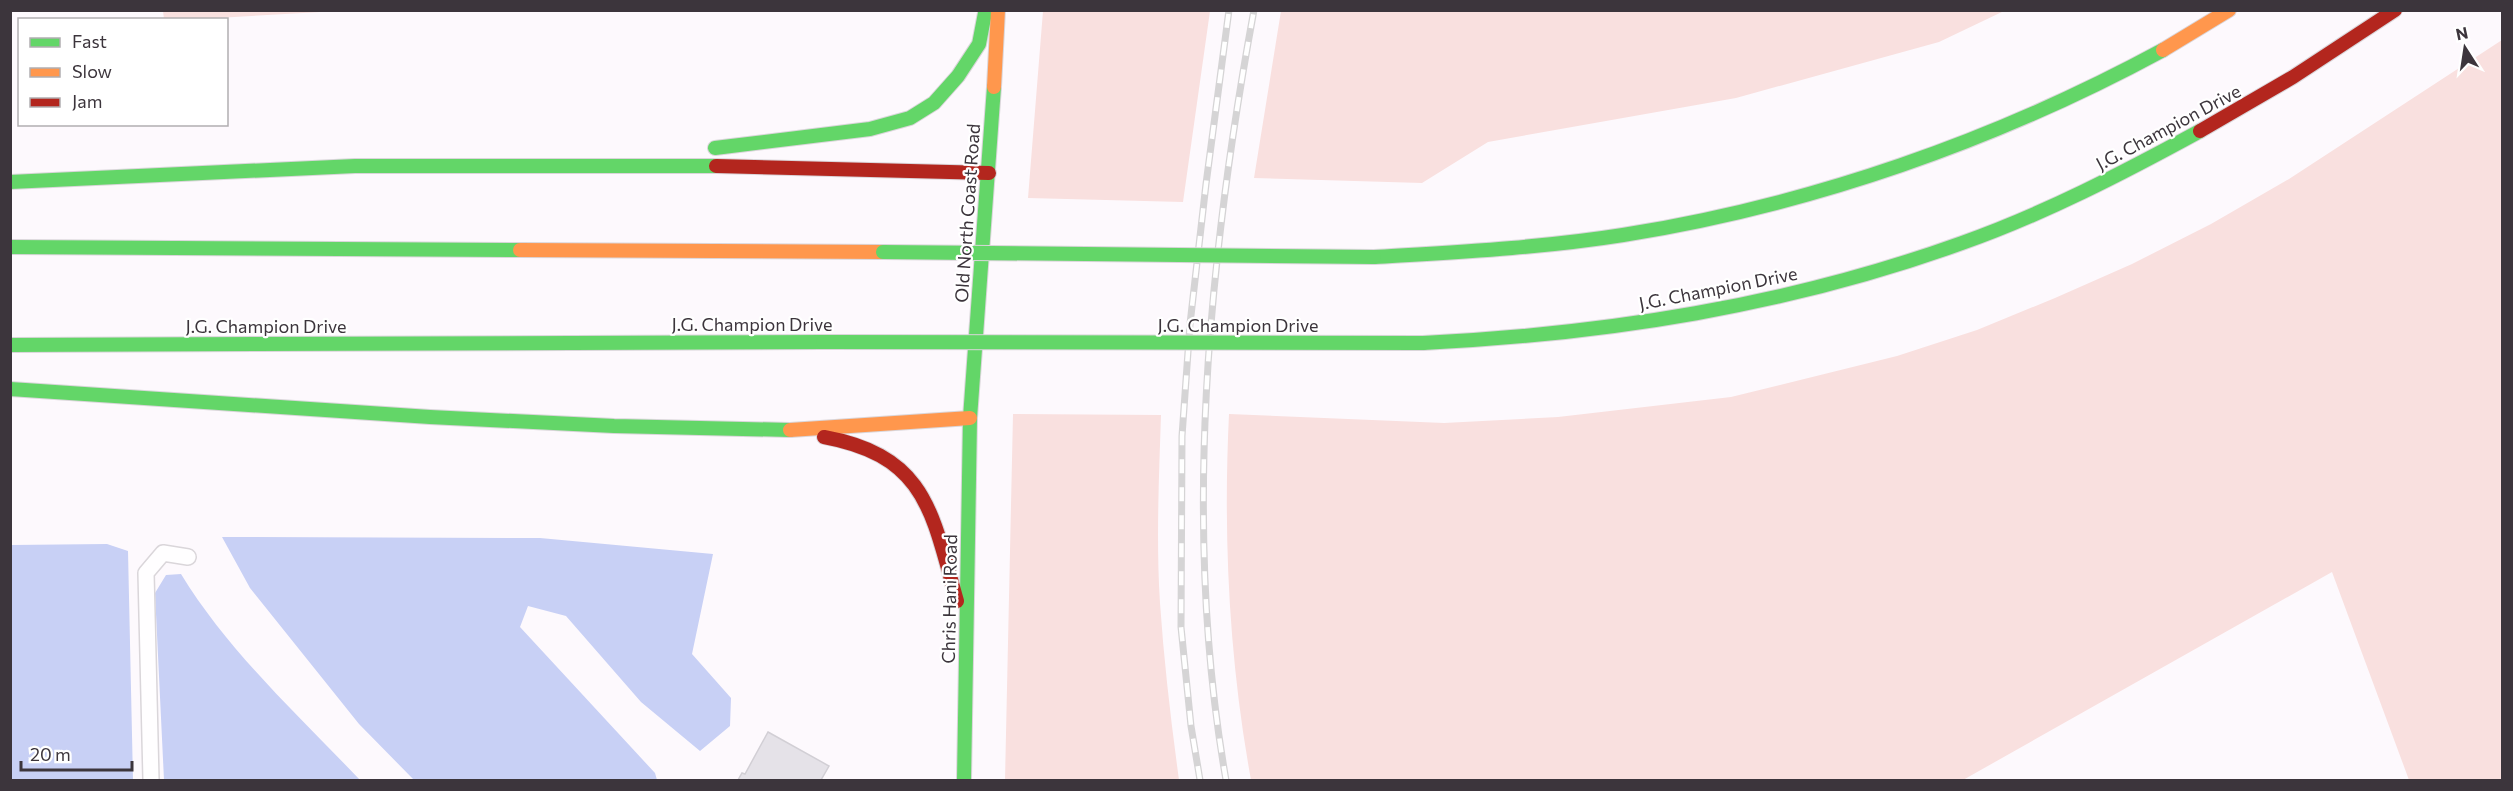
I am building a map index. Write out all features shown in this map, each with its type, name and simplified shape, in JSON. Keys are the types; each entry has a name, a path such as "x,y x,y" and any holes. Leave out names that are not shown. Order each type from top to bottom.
{"street":[{"path":"633,165 719,148 870,129 910,118 934,103 958,76 979,44 985,10"},
{"name":"Old North Coast Road","path":"970,418 989,173 998,10"},
{"path":"10,248 1374,257 1510,248 1622,235 1749,209 1816,192 1889,169 2016,120 2108,80 2229,10"},
{"name":"J.G. Champion Drive","path":"10,345 823,342 1423,343 1493,340 1594,330 1746,304 1866,274 1962,243 2061,202 2249,105 2342,47 2395,10"},
{"path":"10,182 231,170 402,165 748,165 989,173"},
{"path":"10,389 430,417 778,431 970,418"},
{"name":"Chris Hani Road","path":"964,780 970,418"},
{"path":"778,431 844,440 883,456 912,480 926,503 966,635"}],"lane":[{"path":"151,780 147,573 163,553 188,557"}],"shaded area":[{"path":"163,10 339,11 217,18 164,18"},
{"path":"1281,10 2004,11 1939,42 1736,98 1488,142 1422,183 1254,178"},
{"path":"1043,11 1210,11 1183,202 1028,198"},
{"path":"2502,40 2502,780 2409,780 2332,572 1963,780 1251,780 1237,689 1230,598 1227,506 1229,414 1444,423 1558,417 1731,397 1897,356 1977,330 2055,298 2132,264 2211,224 2289,179"},
{"path":"1013,414 1161,415 1158,509 1159,579 1166,669 1179,780 1005,780"}],"water":[{"path":"222,537 540,538 713,554 692,654 731,698 730,726 700,751 641,702 566,616 528,606 520,627 655,773 657,780 414,780 359,724 250,588"},
{"path":"107,544 128,551 133,780 11,780 11,545"},
{"path":"181,574 220,630 242,656 360,780 164,780 155,593 166,575"}],"building":[{"path":"768,732 829,766 821,780 738,780 742,773 745,774"}],"railway":[{"path":"1200,780 1191,726 1181,627 1182,436 1190,324 1229,10"},
{"path":"1226,780 1213,685 1205,589 1203,492 1206,395 1213,297 1224,200 1254,10"}],"traffic: fast":[{"path":"715,148 870,129 910,118 934,103 958,76 979,44 985,13"},
{"path":"1374,257 1499,249 1623,235 1763,206 1832,187 1968,141 2099,83 2163,50"},
{"path":"964,780 970,418 994,87"},
{"path":"1423,343 1492,339 1628,324 1763,300 1830,284 1896,265 1993,232 2053,206 2200,131"},
{"path":"10,182 355,166 716,166"},
{"path":"10,247 520,250"},
{"path":"883,252 1374,257"},
{"path":"10,345 823,342"},
{"path":"823,342 1423,343"},
{"path":"10,389 430,417 614,426 790,430"}],"traffic: slow":[{"path":"994,87 998,10"},
{"path":"2163,50 2229,10"},
{"path":"520,250 883,252"},
{"path":"790,430 970,418"}],"traffic: jam":[{"path":"2200,131 2293,77 2395,10"},
{"path":"716,166 989,173"},
{"path":"824,437 858,446 885,458 905,474 920,493 931,515 957,601"}]}
